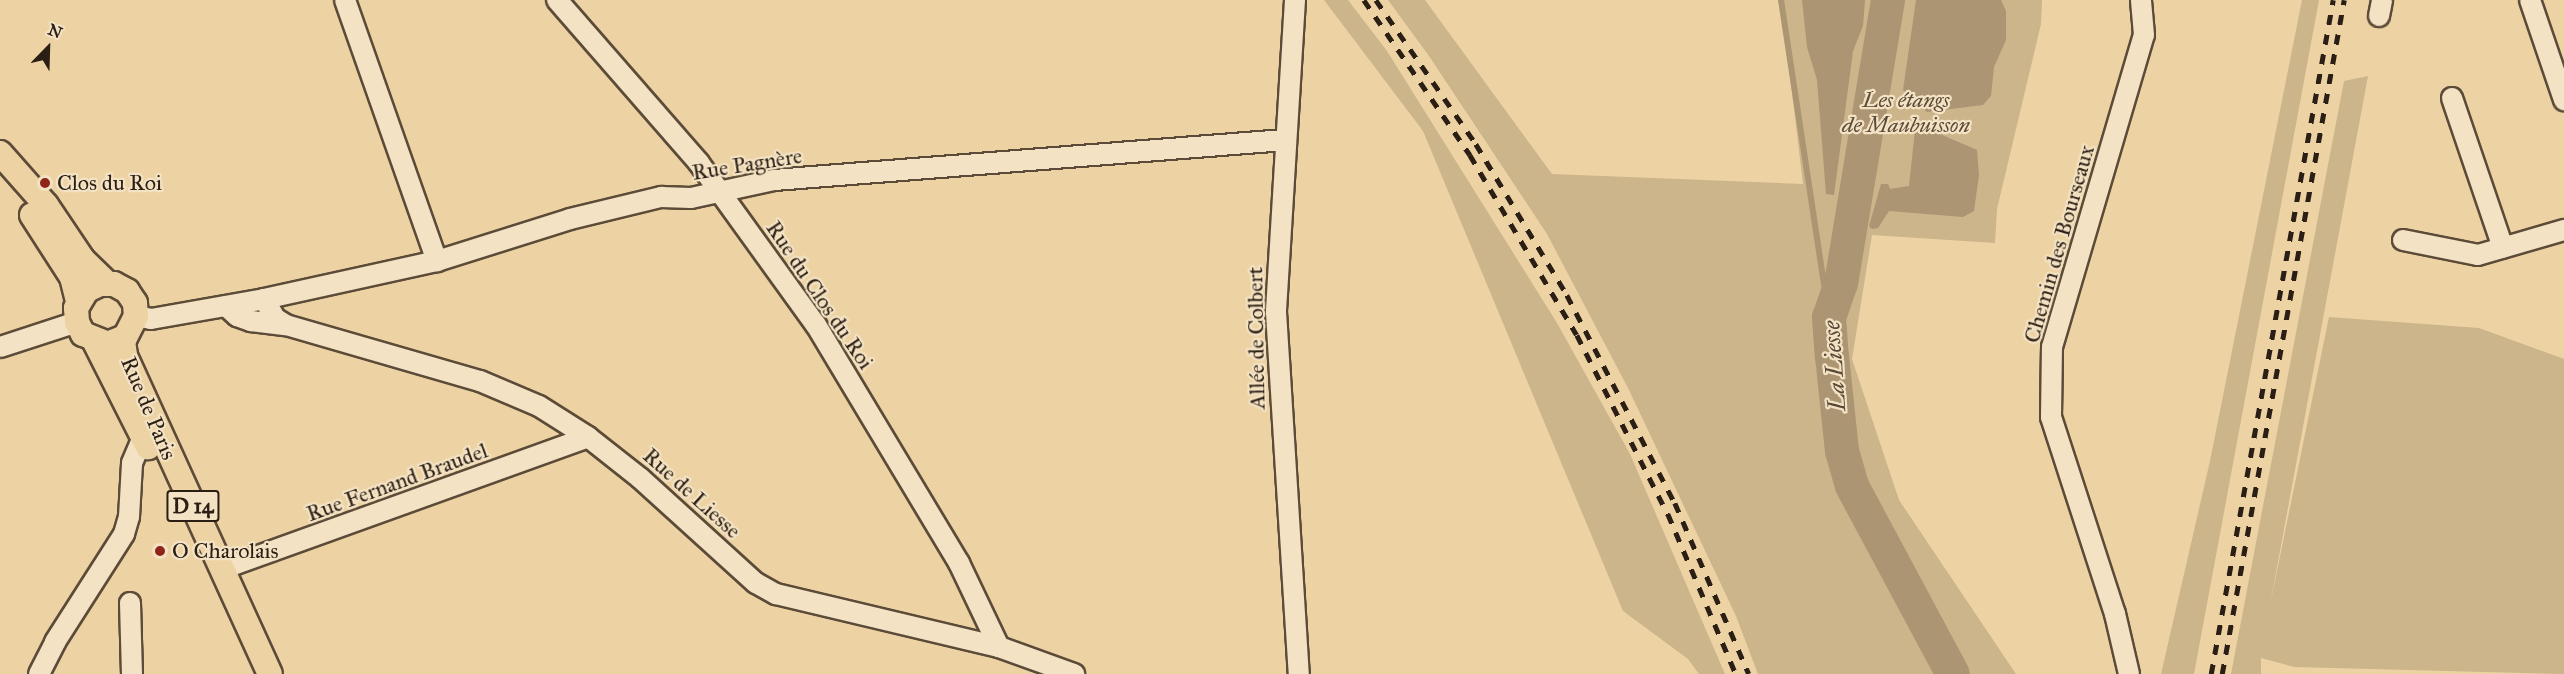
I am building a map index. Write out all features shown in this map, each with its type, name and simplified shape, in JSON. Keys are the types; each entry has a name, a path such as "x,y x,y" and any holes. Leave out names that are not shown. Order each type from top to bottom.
{"main road":[{"path":"0,153 46,205 83,260 107,283 126,291 135,303 131,327 108,344 95,342 84,334 77,311 72,277 48,238 0,176"},
{"path":"77,311 87,290 107,283"},
{"name":"Rue de Paris","path":"131,327 125,356 270,674"},
{"name":"Rue de Paris","path":"95,342 143,437 252,674"}],"street":[{"path":"345,0 436,261"},
{"name":"Rue du Clos du Roi","path":"557,0 699,163 841,364 959,563 999,647"},
{"name":"Allée de Colbert","path":"1295,0 1276,312 1299,674"},
{"name":"Chemin des Bourseaux","path":"2128,674 2115,614 2051,417 2052,346 2144,35 2141,0"},
{"path":"2530,0 2564,100"},
{"path":"2452,98 2503,248"},
{"name":"Rue Pagnère","path":"264,299 436,261 570,219 661,197 691,198 774,180 1285,140"},
{"path":"2403,240 2478,255 2564,230"},
{"path":"131,327 151,319 264,299 275,318 286,325"},
{"name":"Rue de Liesse","path":"226,306 237,316 251,321 286,325 378,349 507,391 588,436 640,478 756,583 776,594 999,647 1074,674"},
{"path":"0,347 77,311"},
{"name":"Rue Fernand Braudel","path":"222,569 588,436"},
{"path":"39,674 55,642 124,534 129,517 132,463 143,437"},
{"path":"130,603 132,674"}],"green space":[{"path":"1324,0 1348,0 1387,51 1557,323 1630,454 1725,674 1699,674 1688,659 1623,611 1423,131"},
{"name":"Les étangs de Maubuisson","path":"1388,0 1425,0 1552,174 1803,184 1781,0 2042,0 2041,24 1997,209 1995,243 1872,235 1852,359 1899,500 2016,674 1758,674 1736,616 1628,388 1547,234 1429,56"},
{"path":"2302,0 2319,0 2194,674 2161,674 2210,461"},
{"path":"2368,76 2270,605 2329,317 2479,328 2564,359 2564,674 2294,667 2261,658 2261,674 2231,674 2344,81"}],"shaded area":[{"path":"1802,0 1865,0 1863,26 1853,51 1834,195 1826,194 1817,80 1807,47"},
{"path":"1916,0 2001,0 2006,11 2006,40 1994,67 1991,96 1983,105 1927,112 1903,90"},
{"path":"1919,125 1977,150 1979,175 1974,211 1963,217 1889,211 1878,228 1872,229 1869,226 1881,184 1888,184 1890,189 1909,186 1915,130"}],"waterway":[{"path":"1781,0 1829,317"},
{"name":"La Liesse","path":"1888,0 1841,283 1829,317 1832,356 1842,451 1852,486 1953,674"}],"railway":[{"path":"1364,0 1470,155 1577,335 1668,514 1736,674"},
{"path":"1376,0 1476,144 1567,295 1675,503 1749,674"},
{"path":"2211,674 2333,0"},
{"path":"2222,674 2344,0"}],"place":[{"name":"Clos du Roi","path":"45,183"},
{"name":"O Charolais","path":"160,551"}]}
